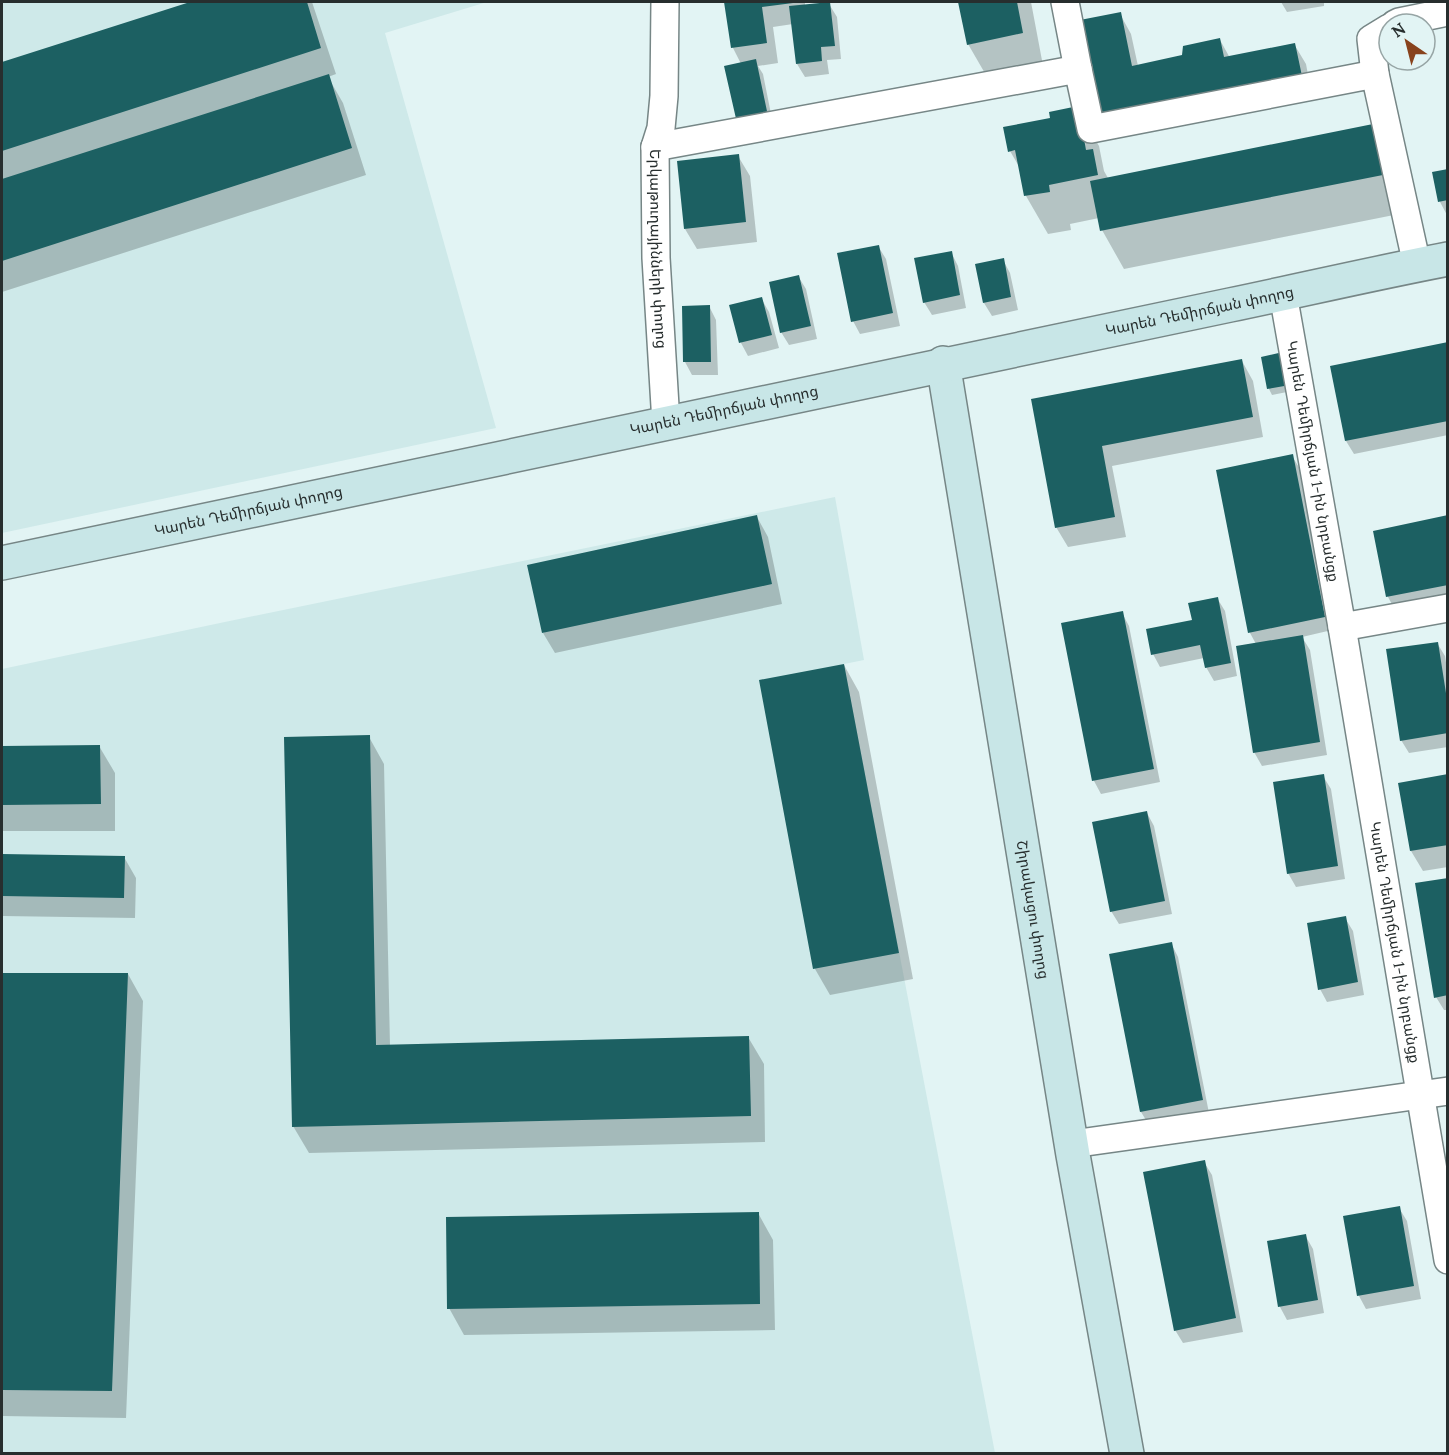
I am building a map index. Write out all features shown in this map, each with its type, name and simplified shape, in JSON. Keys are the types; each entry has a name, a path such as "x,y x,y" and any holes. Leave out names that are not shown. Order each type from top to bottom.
{"main road":[{"name":"Կարեն Դեմիրճյան փողոց","path":"2,563 943,363 1432,262"},
{"name":"Շիրակացու փողոց","path":"943,363 1072,1144 1126,1454"}],"street":[{"name":"Երկաթուղայինների փողոց","path":"665,2 664,96 661,128 655,147 657,258 666,423"},
{"path":"1065,2 1091,129 1375,74"},
{"path":"1377,35 1371,39 1375,74 1432,262"},
{"path":"655,147 1078,69"},
{"name":"Կարեն Դեմիրճյան 1-ին նրբանցք","path":"1283,294 1342,627 1448,1260"},
{"path":"1342,627 1448,608"},
{"path":"1072,1144 1448,1091"}],"shaded area":[{"path":"2,2 487,2 385,33 496,428 2,533"},
{"path":"835,497 864,660 844,664 995,1453 2,1453 2,669"}],"building":[{"path":"190,2 307,2 321,48 2,151 2,62"},
{"path":"724,2 793,3 762,7 767,43 731,48"},
{"path":"830,2 835,46 821,47 822,61 796,64 789,6"},
{"path":"958,2 1017,2 1023,33 967,45"},
{"path":"1121,12 1132,66 1182,55 1183,46 1220,38 1224,57 1295,43 1302,76 1100,117 1080,20"},
{"path":"756,59 768,116 737,123 724,66"},
{"path":"329,74 352,148 2,261 2,179"},
{"path":"1078,106 1086,150 1093,149 1098,175 1049,185 1050,192 1024,196 1015,150 1008,152 1003,127 1050,118 1049,112"},
{"path":"1378,123 1388,174 1100,231 1090,181"},
{"path":"739,154 746,222 684,229 677,161"},
{"path":"1448,169 1448,200 1438,202 1432,172"},
{"path":"879,245 893,313 851,322 837,253"},
{"path":"952,251 960,295 923,303 914,258"},
{"path":"1004,258 1011,297 983,303 975,264"},
{"path":"799,275 811,326 780,333 769,282"},
{"path":"762,297 772,335 739,343 729,305"},
{"path":"710,305 711,362 683,362 682,306"},
{"path":"1448,342 1448,421 1345,441 1330,366"},
{"path":"1283,352 1290,385 1267,389 1261,357"},
{"path":"1242,359 1253,417 1102,446 1115,517 1055,528 1031,399"},
{"path":"1293,454 1325,617 1248,633 1216,470"},
{"path":"757,515 772,584 542,633 527,565"},
{"path":"1448,515 1448,585 1386,597 1373,531"},
{"path":"1218,597 1231,663 1205,668 1200,645 1151,655 1146,629 1192,620 1188,603"},
{"path":"1123,611 1154,769 1092,781 1061,623"},
{"path":"1303,635 1320,742 1253,753 1236,646"},
{"path":"1438,642 1448,706 1448,733 1400,741 1386,649"},
{"path":"844,664 899,953 813,969 759,680"},
{"path":"370,735 376,1045 749,1036 751,1116 292,1127 284,737"},
{"path":"100,745 101,804 2,805 2,746"},
{"path":"1324,774 1338,866 1287,874 1273,782"},
{"path":"1448,774 1448,845 1410,851 1398,783"},
{"path":"1147,811 1165,901 1110,912 1092,822"},
{"path":"2,854 125,856 124,898 2,896"},
{"path":"1448,878 1448,995 1434,998 1415,883"},
{"path":"1346,916 1358,982 1318,990 1307,923"},
{"path":"1172,942 1203,1100 1140,1112 1109,954"},
{"path":"2,973 128,973 112,1391 2,1390"},
{"path":"1205,1160 1236,1318 1174,1331 1143,1172"},
{"path":"1400,1206 1414,1286 1357,1296 1343,1216"},
{"path":"759,1212 760,1304 447,1309 446,1217"},
{"path":"1306,1234 1318,1300 1278,1307 1267,1241"}]}
